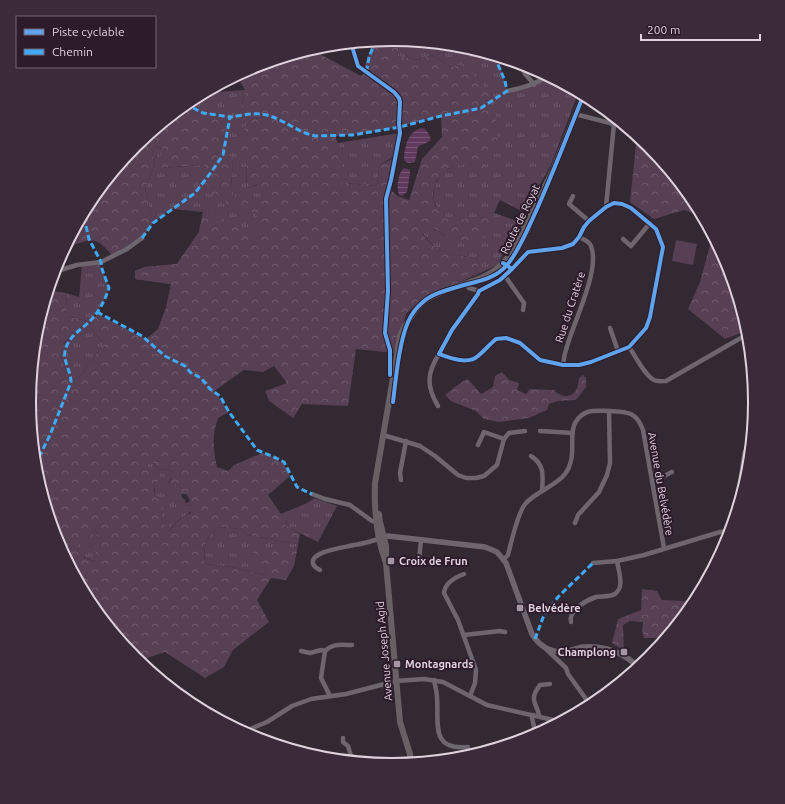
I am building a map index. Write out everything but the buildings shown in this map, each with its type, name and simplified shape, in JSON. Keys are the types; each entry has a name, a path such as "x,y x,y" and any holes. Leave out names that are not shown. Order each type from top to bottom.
{"main road":[{"name":"Route de Royat","path":"386,563 386,540 378,522 374,500 375,483 385,436 400,337 403,329 414,312 423,302 436,294 466,285 507,266 512,252 552,172 582,100"},
{"name":"Avenue Joseph Agid","path":"386,540 386,563 396,681 401,726 410,758"}],"street":[{"path":"524,71 534,84"},
{"path":"507,91 523,88 543,79"},
{"path":"576,114 614,124 606,207"},
{"path":"573,196 569,204 589,221"},
{"path":"439,354 451,358 469,360 477,357 496,339 506,338 520,343 540,360 564,365 579,365 591,362 618,350 629,347 646,328 650,317 662,246 656,228 631,208 622,204 614,203 606,207 589,221 573,244 562,248 528,252 507,266 505,276 524,303 523,310"},
{"path":"623,239 631,246 650,224"},
{"name":"Rue du Cratère","path":"564,365 565,351 592,271 592,248 589,243 579,237"},
{"path":"62,270 77,265 101,262 126,249 142,238"},
{"path":"466,285 469,288 479,290 505,276"},
{"path":"438,406 431,392 429,376 432,365 452,330 478,294 479,290"},
{"path":"610,328 618,350"},
{"path":"629,347 648,375 653,380 660,382 666,381 743,337"},
{"name":"Avenue du Belvédère","path":"504,560 508,555 521,510 525,503 564,475 569,467 572,456 574,425 579,418 588,411 623,411 632,415 640,422 643,430 664,548 724,532"},
{"path":"575,523 578,515 599,492 607,475 610,463 609,411"},
{"path":"540,431 573,433"},
{"path":"478,445 484,432 504,439"},
{"path":"385,436 406,441 425,450 458,475 466,478 476,478 484,476 497,465 504,439 508,433 525,432"},
{"path":"401,480 400,473 406,441"},
{"path":"743,464 746,451"},
{"path":"531,456 538,461 544,475 542,491"},
{"path":"652,482 672,472"},
{"path":"312,494 350,505 378,522"},
{"path":"320,570 313,565 314,559 320,554 335,549 386,540 421,540 485,547 497,552 504,560 535,639 566,668 568,674 588,700"},
{"path":"419,560 421,540"},
{"path":"593,563 617,561 644,555 664,548"},
{"path":"571,622 571,616 577,608 586,601 597,597 615,594 618,591 621,582 617,561"},
{"path":"464,574 458,576 447,585 444,589 444,593 464,634 476,670 475,683 470,696"},
{"path":"464,634 500,631 506,632"},
{"path":"301,651 310,653 321,650 324,651 336,644 352,645"},
{"path":"543,647 555,652 583,648 605,648 626,656 635,664"},
{"path":"324,651 321,678 330,696"},
{"path":"434,680 437,698 438,734 442,740 454,747 468,747"},
{"path":"251,729 267,722 296,704 311,699 346,694 396,681 434,680 451,685 488,705 554,720"},
{"path":"539,716 539,711 534,700 535,694 540,684 550,684"},
{"path":"533,715 532,718 535,729"},
{"path":"343,738 344,742 348,746 351,756"}],"green space":[{"path":"372,46 399,46 397,56 419,60 432,55 451,67 460,65 468,68 495,99 498,149 482,169 462,164 448,169 437,180 433,193 435,206 445,216 457,220 486,217 494,221 486,237 464,242 446,236 433,228 422,233 434,246 440,250 479,259 476,275 421,299 406,314 394,353 356,349 348,406 302,404 293,418 269,401 265,391 287,383 274,366 263,372 244,370 214,391 229,412 218,418 215,430 214,448 217,467 228,471 234,465 262,453 270,455 284,464 290,476 268,495 281,514 312,501 287,519 285,525 300,534 294,566 286,580 271,578 257,600 269,622 233,650 224,667 205,678 165,652 145,659 140,654 124,637 96,600 73,560 63,538 48,494 39,449 37,425 36,402 39,355 48,310 54,291 66,293 68,316 87,321 63,344 61,357 68,377 78,379 104,344 89,325 97,314 146,339 158,329 166,308 171,284 135,279 135,271 145,267 177,264 199,232 203,212 223,213 224,220 246,230 259,232 258,217 253,212 240,212 243,199 264,196 258,184 247,188 246,159 242,154 241,146 250,115 242,105 245,90 239,80 278,64 318,53 361,76 364,73 364,68","holes":["441,116 442,137 422,159 409,200 398,196 388,188 396,157 385,162 380,167 378,174 378,186 346,183 342,186 337,177 343,161 335,136 402,126","152,461 159,470 169,469 172,472 172,477 167,487 170,487 175,492 175,484 180,485 181,494 186,494 190,500 189,502 185,503 186,505 193,506 190,511 191,513 176,523 170,531 165,526 162,519 164,504 162,500 155,496 155,483 160,481 160,474 155,474 146,466","218,527 240,529 247,535 297,544 294,549 253,548 253,559 267,567 265,575 232,567 205,564 204,552 206,543","95,528 98,540 89,547 89,550 96,552 95,561 85,558 77,550 80,542 88,538"]},
{"path":"399,46 416,46 462,52 496,61 502,72 507,91 523,88 543,79 577,97 551,165 524,212 500,200 494,213 517,221 498,265 476,275 479,259 454,254 440,249 428,240 422,232 432,228 446,236 486,217 469,220 447,218 435,205 435,187 439,178 445,171 463,164 482,169 460,65 451,67 432,55 419,60 397,56"},
{"path":"245,90 242,105 334,136 338,143 400,133 397,155 380,166 378,186 346,183 158,329 166,308 171,284 135,279 135,271 145,267 177,264 199,232 203,212 172,209 153,223 145,189 155,163 152,156 155,146 163,150 160,168 204,165 231,190 233,158 223,155 194,109 195,105 216,92","holes":["246,159 277,200 259,184 247,188"]},
{"path":"195,105 194,109 225,120 226,137 223,154 228,154 233,158 231,190 235,194 235,209 227,210 225,196 201,193 204,165 159,168 160,156 163,150 155,146 152,156 155,163 145,189 153,223 142,238 113,256 97,242 83,242 72,246 96,204 110,185 124,167 157,134"},
{"path":"636,144 639,145 661,167 695,214 684,210 654,219 630,202"},
{"path":"676,240 697,244 693,265 672,261"},
{"path":"711,242 730,287 742,333 725,339 688,309 700,282"},
{"path":"101,262 100,267 109,288 103,302 89,325 104,344 78,379 68,377 61,357 63,345 87,321 68,316 66,293 79,297 82,264"},
{"path":"502,372 509,380 519,383 517,390 526,394 530,389 554,390 564,396 573,394 578,385 579,378 583,375 586,378 586,387 576,400 558,401 549,404 547,410 529,418 499,422 484,419 476,411 451,401 445,395 468,379 481,394 493,387 495,376"},
{"path":"152,461 159,470 169,469 172,472 172,477 168,483 180,485 181,495 185,500 186,505 194,506 189,513 174,524 170,531 164,525 162,500 155,496 154,474 150,472 146,466"},
{"path":"314,498 337,506 318,542 285,526 287,519"},
{"path":"218,527 240,529 247,535 297,544 294,549 277,549 267,567 266,575 232,567 205,564 204,552 206,543"},
{"path":"95,528 98,541 89,547 96,551 96,561 84,557 77,548 81,541 89,537"},
{"path":"642,589 657,591 662,600 689,600 670,625 667,625 667,630 659,638 644,638 642,631 643,622 630,621 623,625 624,651 612,643 618,619 641,610"}],"shaded area":[{"path":"422,128 429,134 430,139 418,147 415,162 408,163 404,158 408,140 413,132"},
{"path":"404,168 410,170 410,173 407,192 402,196 399,195 398,192 398,184 400,173"}],"marked path":[{"path":"365,71 367,69 369,57 374,46"},
{"path":"142,238 153,223 195,193 212,171 223,155 230,117 249,114 268,115 302,132 316,136 352,135 400,127 441,116 481,108 507,91 505,81 497,61"},
{"path":"192,107 203,113 230,117"},
{"path":"40,455 50,435 71,382 65,359 68,342 96,314 104,301 109,288 101,262 89,239 85,223"},
{"path":"97,312 142,336 165,356 185,366 191,373 201,378 210,389 220,396 229,412 257,450 284,462 297,487 312,494"},
{"path":"535,639 544,615 558,597 593,563"}],"cycle path":[{"path":"353,48 358,66 394,92 399,98 400,102 400,133 386,199 388,291 385,333 390,350 390,375"},
{"path":"393,402 400,350 405,330 411,317 416,309 432,296 493,276 503,269 515,255 539,205 582,100"},
{"path":"503,263 512,269 528,252 562,248 573,244 589,221 606,207 614,203 622,204 631,208 656,229 663,247 650,317 646,328 629,347 591,362 579,365 563,365 540,360 520,343 506,338 496,339 474,359 459,360 439,354 452,330 479,291 500,280 512,269"}],"place":[{"name":"Croix de Frun","path":"391,561"},
{"name":"Belvédère","path":"520,608"},
{"name":"Champlong","path":"624,652"},
{"name":"Montagnards","path":"397,664"}]}
